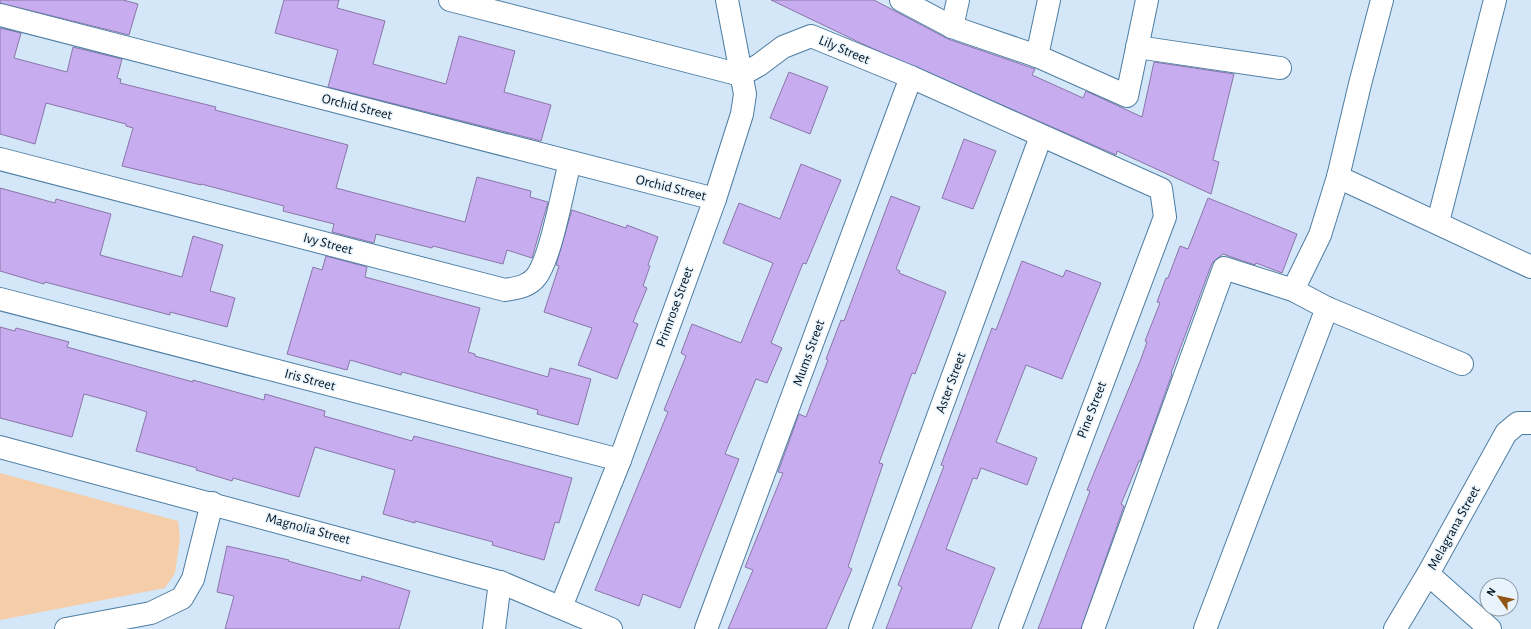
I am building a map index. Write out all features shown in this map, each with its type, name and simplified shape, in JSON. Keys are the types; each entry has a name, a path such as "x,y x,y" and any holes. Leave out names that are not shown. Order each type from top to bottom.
{"street":[{"path":"450,0 741,75"},
{"name":"Primrose Street","path":"561,607 620,460 715,199 742,114 744,94 727,0"},
{"path":"901,0 952,26 1037,56 1127,96 1147,0"},
{"path":"952,26 958,0"},
{"path":"1037,56 1049,0"},
{"path":"1293,290 1320,235 1338,177 1382,0"},
{"path":"1438,222 1495,0"},
{"name":"Orchid Street","path":"0,15 715,199"},
{"name":"Lily Street","path":"741,75 759,65 783,46 811,36 911,78 1160,189"},
{"path":"1137,47 1280,68"},
{"name":"Mums Street","path":"706,629 911,78"},
{"name":"Aster Street","path":"860,629 1041,136"},
{"name":"Ivy Street","path":"0,159 505,290 526,285 536,277 547,256 570,162"},
{"path":"1338,177 1530,262"},
{"name":"Pine Street","path":"1010,629 1165,217 1160,189"},
{"path":"1093,629 1224,268 1293,290 1327,308 1462,364"},
{"name":"Iris Street","path":"0,299 620,460"},
{"path":"1205,629 1327,308"},
{"name":"Melagrana Street","path":"1395,629 1428,574 1506,433 1521,425"},
{"name":"Magnolia Street","path":"0,447 500,582 611,629"},
{"path":"66,629 151,613 182,598 193,579 212,503"},
{"path":"1428,574 1490,629"},
{"path":"494,629 500,582"}],"shaded area":[{"path":"0,473 178,521 180,539 175,573 165,588 0,620"}],"building":[{"path":"0,0 123,0 138,4 129,35 0,3"},
{"path":"284,0 339,0 337,8 385,21 373,64 446,84 459,36 515,51 504,92 551,105 541,141 328,87 338,50 275,33"},
{"path":"771,0 874,0 948,39 1035,69 1032,75 1083,98 1086,91 1142,117 1154,62 1234,74 1213,160 1219,162 1211,194 1117,151 1116,155 867,46"},
{"path":"0,28 21,33 14,58 67,72 73,47 122,59 117,78 121,79 120,83 216,107 215,110 348,145 336,188 465,222 477,177 531,191 530,197 548,202 532,258 507,250 503,264 433,246 432,248 376,234 374,243 332,232 334,224 283,211 284,206 201,184 122,166 133,128 126,126 126,124 46,103 35,144 0,134"},
{"path":"789,72 828,87 810,134 770,118"},
{"path":"964,139 996,151 973,209 942,198"},
{"path":"801,164 841,180 806,264 803,263 771,343 782,348 767,383 756,379 725,454 739,459 680,608 643,594 639,606 595,590 668,412 664,410 686,356 681,353 692,324 741,343 773,263 723,243 739,203 780,219"},
{"path":"0,188 55,203 56,199 111,214 100,255 182,277 193,236 223,245 210,291 235,298 227,327 170,312 170,315 45,282 44,284 0,271"},
{"path":"891,196 920,207 896,269 900,271 899,273 946,292 915,374 912,373 879,463 883,464 848,567 852,569 826,629 728,629 753,570 745,567 783,473 778,472 799,414 806,417 828,360 826,359 841,320 844,321"},
{"path":"1208,198 1297,234 1282,273 1256,263 1255,265 1223,254 1212,263 1171,373 1172,374 1141,461 1139,461 1121,504 1124,506 1081,629 1038,629 1090,491 1087,490 1141,359 1147,342 1145,341 1160,303 1157,302 1166,278 1168,278 1180,246 1188,249"},
{"path":"572,210 626,228 627,225 658,237 648,265 650,266 643,286 647,288 633,322 638,324 617,379 578,365 592,328 544,312 559,266 556,265"},
{"path":"326,256 367,267 365,277 480,308 468,352 475,354 475,356 548,377 550,368 591,379 578,425 537,414 538,410 402,372 401,375 350,360 347,370 287,354 313,267 322,270"},
{"path":"1022,261 1063,277 1066,270 1101,283 1062,379 1026,365 996,442 1037,458 1027,485 981,468 977,479 973,478 946,549 995,568 971,629 886,629 902,587 898,585 944,466 941,465 992,328 996,330"},
{"path":"0,327 15,331 16,328 69,342 67,347 264,400 265,394 325,411 324,416 412,441 414,436 572,478 559,523 555,522 544,560 492,545 493,542 383,514 395,470 315,447 299,497 233,478 232,481 196,470 197,468 136,451 147,412 84,394 72,437 0,418"},
{"path":"227,546 289,560 288,561 361,581 362,576 410,591 399,629 225,629 234,596 217,592"}]}
